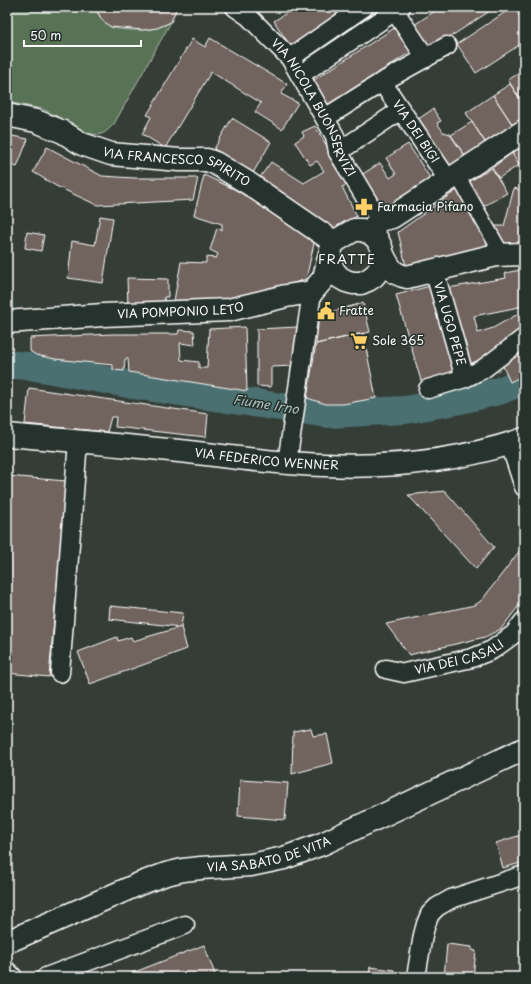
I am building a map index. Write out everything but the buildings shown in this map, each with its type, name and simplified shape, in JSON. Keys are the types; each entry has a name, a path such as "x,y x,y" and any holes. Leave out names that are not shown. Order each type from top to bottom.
{"main road":[{"name":"VIA FRANCESCO SPIRITO","path":"7,115 36,121 63,132 82,144 111,154 207,160 215,163 248,183 332,249"},
{"path":"312,292 324,278 332,249 354,230 362,230 375,226 392,217 524,131"},
{"path":"375,226 377,239 383,256 392,270 398,275 407,277 502,254 524,254"},
{"path":"332,249 331,264 334,271 346,281 353,283 361,283 368,280 379,270 383,256"},
{"name":"VIA POMPONIO LETO","path":"7,322 103,315 229,310 286,296 312,292"},
{"name":"VIA FEDERICO WENNER","path":"7,435 178,450 287,463 330,465 400,465 457,457 517,442"},
{"name":"VIA SABATO DE VITA","path":"7,942 139,884 166,874 201,868 251,865 284,858 322,844 523,753"}],"street":[{"name":"VIA NICOLA BUONSERVIZI","path":"235,7 248,16 290,58 335,136 338,152 371,207 375,226"},
{"path":"290,58 364,7"},
{"path":"300,75 396,8 426,58"},
{"path":"325,118 382,82 447,46"},
{"name":"VIA DEI BIGI","path":"382,82 401,110 453,178"},
{"path":"338,152 401,110"},
{"path":"453,178 502,254"},
{"name":"VIA UGO PEPE","path":"434,270 465,378"},
{"path":"287,463 312,292"},
{"path":"428,389 465,378 482,368 524,338"},
{"path":"60,673 78,442"},
{"path":"517,442 524,487"},
{"name":"VIA DEI CASALI","path":"386,669 404,673 472,658 492,650 514,634 524,621"},
{"path":"416,977 426,924 430,914 437,907 451,899 524,875"},
{"path":"46,977 185,926"},
{"path":"7,971 13,977"}],"green space":[{"path":"7,7 96,7 101,18 108,26 127,30 151,29 171,22 114,124 106,132 97,135 88,133 43,109 7,102"}],"waterway":[{"name":"Fiume Irno","path":"7,364 36,367 133,385 328,414 405,410 461,400 499,391 524,381"}],"place":[{"name":"Farmacia Pifano","path":"364,207"},
{"name":"Fratte","path":"326,311"},
{"name":"Sole 365","path":"359,341"}],"district":[{"name":"FRATTE","path":"347,259"}]}
